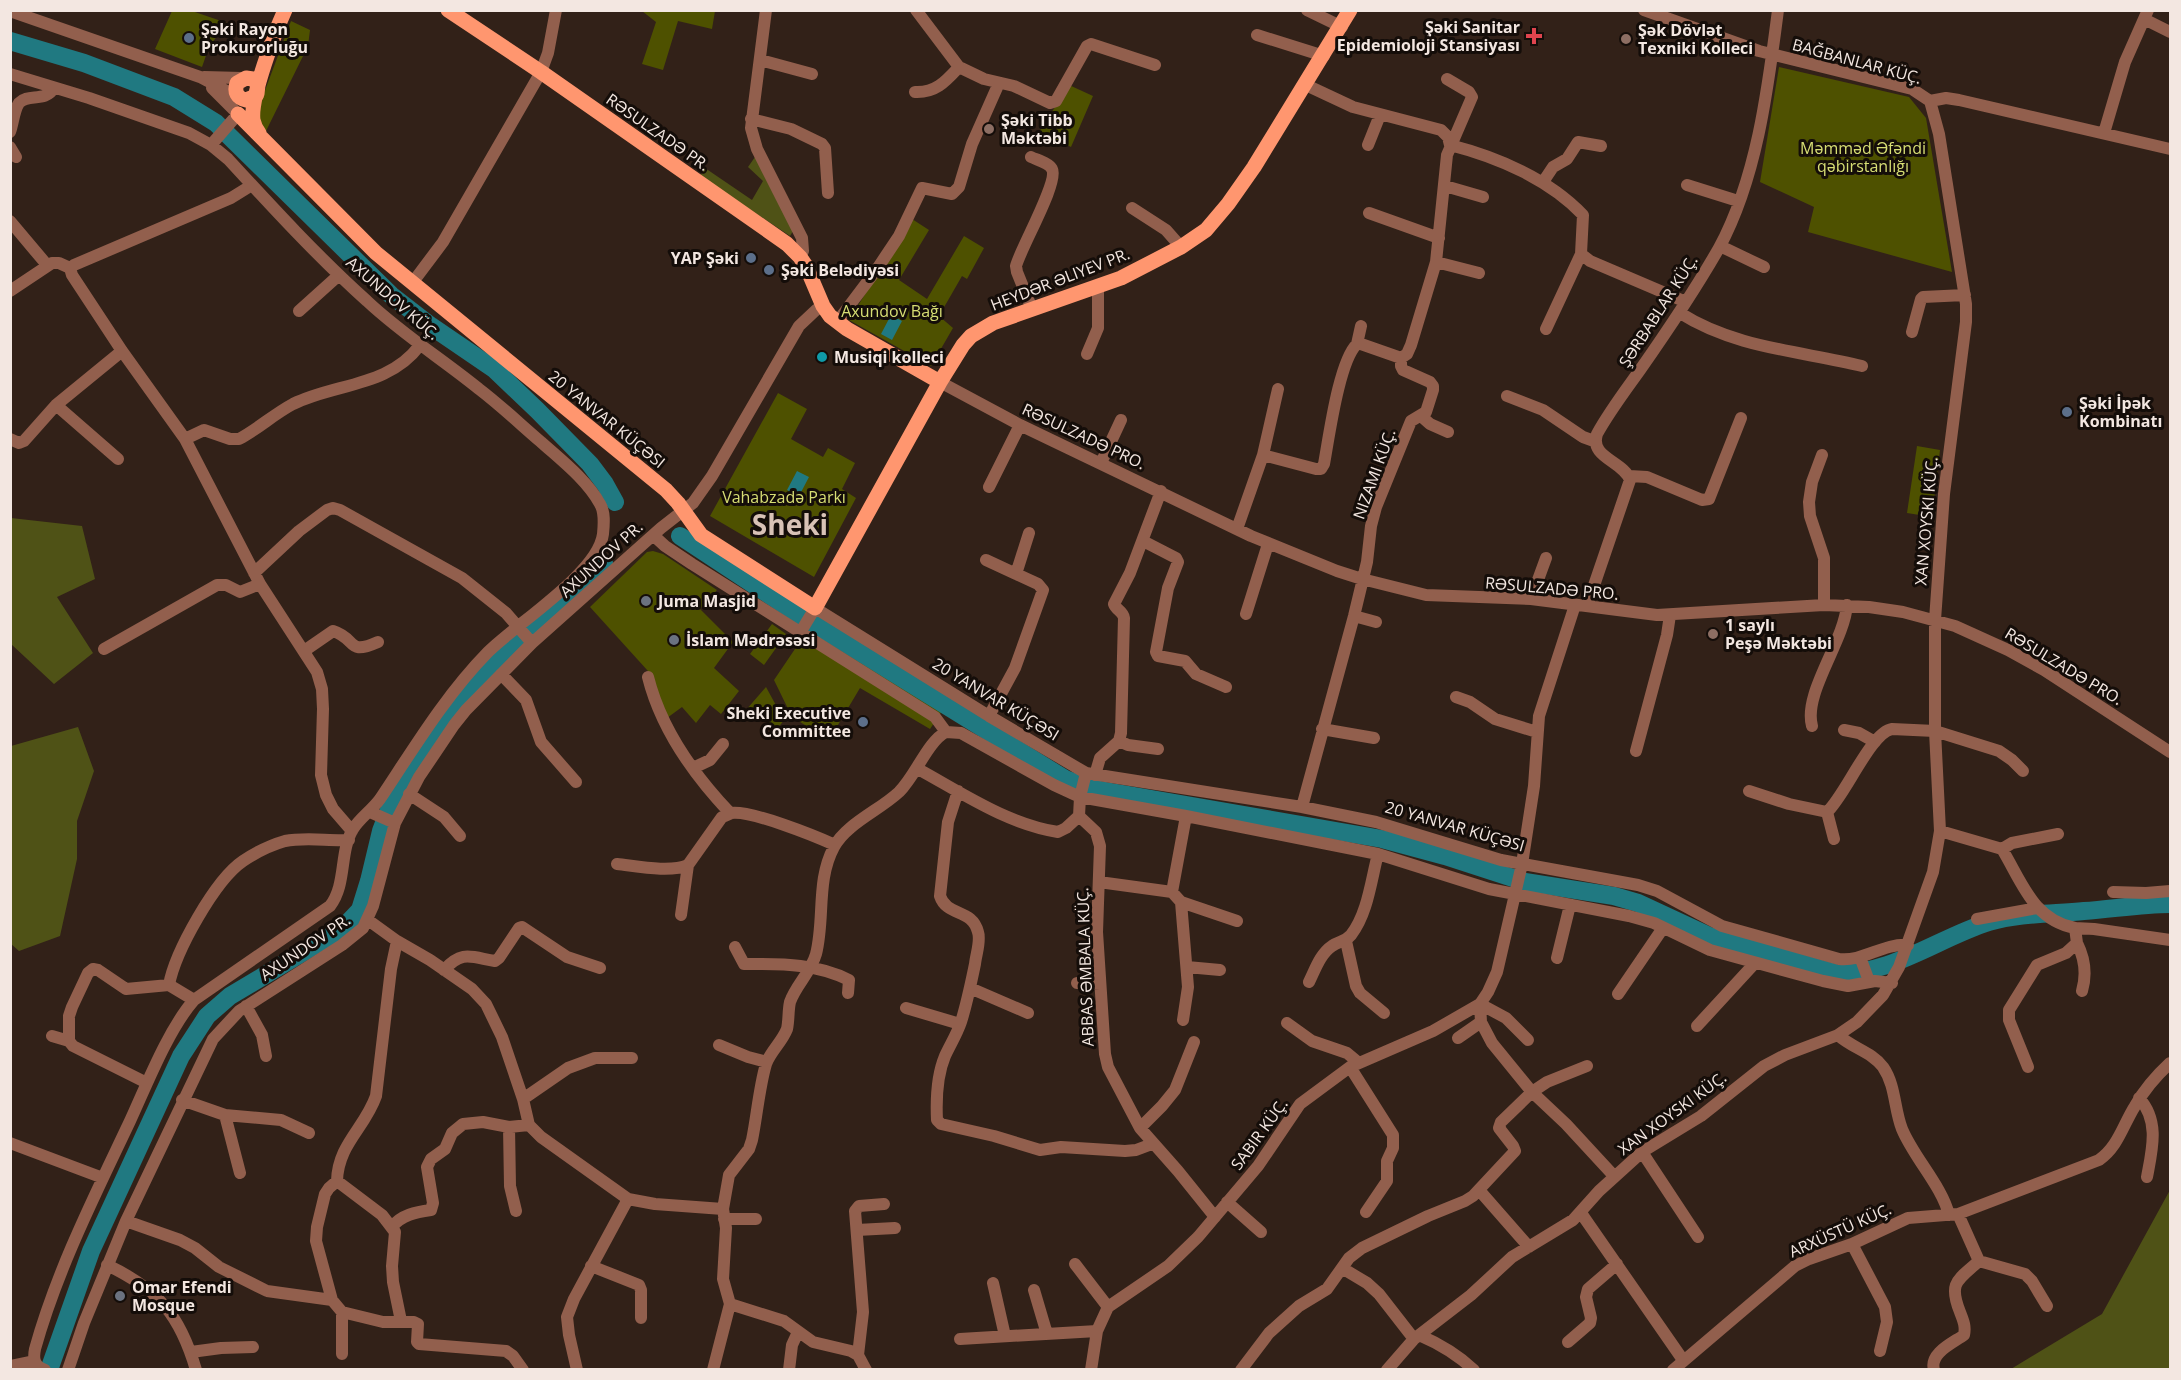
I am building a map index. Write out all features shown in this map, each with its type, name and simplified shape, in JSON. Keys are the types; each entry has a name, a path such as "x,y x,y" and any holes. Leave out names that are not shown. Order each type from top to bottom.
{"main road":[{"path":"260,135 243,98 285,10"},
{"name":"RƏSULZADƏ PR.","path":"448,10 541,72 787,244 806,266 823,306 837,322 940,382"},
{"name":"HEYDƏR ƏLIYEV PR.","path":"813,611 940,382 971,336 993,323 1098,287 1181,247 1206,230 1228,204 1306,85 1350,10"},
{"name":"20 YANVAR KÜÇƏSI","path":"243,98 260,135 355,233 666,490 700,535 813,611"}],"street":[{"path":"413,282 443,242 541,72 548,54 556,10"},
{"path":"766,10 751,128 757,149 802,238 803,251 800,257"},
{"path":"916,10 959,67 984,79 1014,86 1053,103 1087,46 1091,44 1155,65"},
{"path":"1307,10 1342,27"},
{"name":"BAĞBANLAR KÜÇ.","path":"1644,10 1746,47 1912,90 1930,100 1946,98 1959,100 2170,149"},
{"name":"ŞƏRBABLAR KÜÇ.","path":"1594,441 1600,428 1683,308 1720,246 1738,201 1760,128 1773,55 1778,10"},
{"path":"10,11 200,77 243,98"},
{"path":"2104,133 2125,62 2146,15 2170,32"},
{"path":"1257,34 1324,56"},
{"path":"760,60 812,74"},
{"path":"915,92 930,91 941,86 959,67"},
{"name":"AXUNDOV KÜÇ.","path":"10,74 214,141 252,185 339,275 386,318 480,389 582,481 602,508 603,536 594,557 525,635"},
{"path":"200,77 243,98"},
{"path":"1357,344 1401,357 1407,354 1411,345 1436,262 1450,145 1472,97 1469,92 1447,79"},
{"path":"837,322 899,236 921,188 952,194 956,192 972,144 999,83"},
{"path":"1306,85 1326,96 1380,115 1441,130 1448,137 1450,145"},
{"path":"10,132 18,105 22,100 46,96 51,94 54,88"},
{"path":"214,141 243,98"},
{"name":"XAN XOYSKI KÜÇ.","path":"1387,1370 1417,1337 1471,1295 1503,1264 1564,1227 1581,1213 1614,1176 1642,1152 1701,1116 1764,1066 1785,1055 1838,1035 1863,1016 1892,983 1899,967 1933,872 1939,847 1935,731 1935,620 1944,494 1966,322 1965,295 1939,134 1930,100"},
{"path":"1368,145 1380,115"},
{"path":"751,119 791,129 822,144 825,148 828,193"},
{"path":"1542,182 1553,167 1564,162 1578,141 1600,146"},
{"path":"1450,145 1530,175 1583,215 1581,254 1546,328"},
{"path":"1031,157 1049,165 1053,175 1016,266 1032,309"},
{"path":"70,268 231,198 252,185"},
{"path":"1687,185 1738,201"},
{"path":"1445,186 1483,197"},
{"path":"1132,208 1167,230 1181,247"},
{"path":"1369,213 1439,238"},
{"path":"10,221 47,265"},
{"path":"1720,246 1764,267"},
{"path":"1581,254 1590,261 1683,308 1696,324 1732,338 1862,366"},
{"path":"10,291 52,262 70,268 72,275 122,351 185,439 257,579 316,672 322,689 321,775 326,795 350,835 340,887 336,899 330,906 194,1000 179,1020 103,1178 57,1285 38,1338 39,1367 10,1366"},
{"path":"1436,262 1479,273"},
{"path":"299,311 339,275"},
{"path":"1087,354 1098,328 1098,287"},
{"path":"1912,332 1923,297 1965,295"},
{"path":"684,511 697,498 712,476 799,326 823,306"},
{"path":"1263,455 1321,469 1348,357 1357,344 1361,326"},
{"path":"185,439 204,430 230,439 239,439 291,405 310,397 363,383 388,372 404,363 420,345"},
{"path":"10,439 24,441 56,405 122,351"},
{"name":"NIZAMI KÜÇ.","path":"1302,807 1354,616 1367,562 1371,526 1376,507 1411,421 1426,412 1433,386 1430,382 1403,370 1401,357"},
{"name":"RƏSULZADƏ PRO.","path":"940,382 1020,425 1268,544 1362,579 1426,595 1531,599 1642,614 1670,615 1824,605 1888,609 1935,620 1975,634 2018,655 2170,752"},
{"path":"1237,529 1263,455 1278,389"},
{"path":"1507,396 1543,410 1583,437 1594,441 1597,450 1629,476 1628,491 1544,699 1537,732 1534,786 1522,864 1497,972 1480,1004 1481,1022 1492,1043 1532,1092 1566,1124 1614,1176"},
{"path":"56,405 118,459"},
{"path":"1421,416 1430,424 1449,432"},
{"path":"1629,476 1647,477 1702,500 1709,499 1742,418"},
{"path":"1101,463 1121,420"},
{"path":"989,487 1020,425"},
{"path":"1822,455 1812,482 1809,502 1810,516 1824,558 1824,605"},
{"path":"918,769 1012,819 1052,831 1058,832 1066,828 1078,816 1080,797 1091,774 1100,758 1119,741 1124,618 1122,612 1114,604 1143,541 1161,491"},
{"path":"104,649 218,585 226,585 240,592 257,579 298,531 333,508 462,578 498,606 525,635 481,659 449,697 374,814 350,835 282,842 242,861 201,912 177,957 169,985"},
{"name":"AXUNDOV PR.","path":"68,1370 107,1264 182,1100 213,1039 246,1006 358,934 368,920 394,822 409,794 454,725 501,674 525,635 684,511"},
{"path":"1016,574 1029,533"},
{"path":"653,535 665,546 802,630 935,717 946,732"},
{"path":"1143,541 1176,558 1178,562 1168,588 1156,652 1158,656 1185,661 1197,674 1226,687"},
{"path":"1246,614 1268,544"},
{"path":"1531,599 1546,558"},
{"path":"986,560 1038,584 1043,590 1015,668 990,716"},
{"path":"1812,726 1814,701 1844,626 1847,605"},
{"path":"802,630 813,611"},
{"name":"20 YANVAR KÜÇƏSI","path":"813,611 1091,774 1302,807 1388,825 1481,854 1522,864 1638,885 1657,891 1722,926 1839,959 1862,960 1892,945 1907,946"},
{"path":"1636,751 1667,635 1670,615"},
{"path":"1354,616 1376,622"},
{"path":"304,651 333,631 339,633 357,649 378,642"},
{"path":"501,674 526,700 541,742 576,782"},
{"path":"648,677 653,698 668,728 693,768 712,794 730,813"},
{"path":"1456,697 1470,702 1495,718 1537,732"},
{"path":"1322,729 1374,738"},
{"path":"1844,730 1859,733 1875,742"},
{"path":"1834,839 1827,812 1875,742 1887,730 1935,731 1999,751 2023,771"},
{"path":"713,1370 730,1304 723,1279 726,1244 724,1214 729,1175 752,1140 766,1062 784,1036 788,1025 790,1004 797,987 811,967 819,939 825,872 835,845 845,833 898,793 918,769 933,742 939,735 946,732 961,733 1080,797 1378,854 1489,889 1629,916 1663,928 1710,950 1841,986 1869,980 1892,983"},
{"path":"1119,741 1128,745 1158,749"},
{"path":"693,768 710,760 723,744"},
{"path":"958,791 948,822 940,896 943,904 949,909 967,915 979,933 970,988 960,1024 940,1071 936,1105 937,1120 941,1124 994,1136 1040,1150 1061,1148 1125,1151 1152,1144"},
{"path":"1749,791 1789,804 1827,812"},
{"path":"409,794 444,818 460,836"},
{"path":"681,915 688,865 722,817 730,813 746,815 802,831 835,845"},
{"path":"374,814 394,822"},
{"name":"ABBAS ƏMBALA KÜÇ.","path":"1078,816 1096,832 1099,838 1097,932 1105,1054 1108,1067 1140,1128 1215,1217"},
{"path":"1172,892 1186,816"},
{"path":"1940,831 2002,849 2037,909 2054,922 2075,928 2170,940"},
{"path":"2002,849 2012,843 2058,834"},
{"path":"1309,982 1324,953 1334,945 1346,941 1353,932 1363,910 1378,854"},
{"path":"617,864 652,868 681,868 688,865"},
{"path":"1099,882 1172,892 1181,902 1237,921"},
{"path":"2113,892 2170,891"},
{"path":"1181,902 1188,987 1183,1020"},
{"path":"1557,958 1570,905"},
{"path":"1977,919 2037,909"},
{"path":"368,920 472,989 486,1004 502,1037 523,1099 529,1125 541,1137 628,1199 756,1219"},
{"path":"444,970 456,958 464,956 495,961 522,927 567,957 600,968"},
{"path":"1618,994 1663,928"},
{"path":"2075,928 2086,976 2082,991"},
{"path":"397,941 391,969 376,1096 372,1108 340,1157 337,1181 325,1194 316,1234 332,1300 342,1312 383,1322 401,1321 418,1324 417,1342 419,1344 506,1351 513,1356 523,1370"},
{"path":"1346,941 1356,987 1384,1013"},
{"path":"2028,1067 2009,1020 2009,1010 2037,964 2066,953 2078,943"},
{"path":"735,947 744,964 788,964 811,967 839,975 849,980 848,993"},
{"path":"1862,960 1869,980"},
{"path":"1697,1026 1755,963"},
{"path":"1187,967 1220,970"},
{"path":"69,1041 69,1016 72,1007 88,973 93,969 126,989 169,985 194,1000"},
{"path":"1077,983 1100,984"},
{"path":"970,988 1028,1013"},
{"path":"1480,1004 1506,1018 1528,1040"},
{"name":"SABIR KÜÇ.","path":"1108,1307 1176,1259 1258,1166 1300,1104 1355,1065 1433,1031 1480,1004"},
{"path":"246,1006 262,1035 266,1056"},
{"path":"906,1008 960,1024"},
{"path":"1458,1038 1481,1022"},
{"path":"1287,1023 1312,1041 1347,1053 1393,1135 1393,1148 1387,1161 1387,1181 1366,1212"},
{"path":"1838,1035 1872,1057 1884,1069 1894,1092 1902,1128 1919,1162 1954,1214 1979,1261 2025,1274 2032,1281 2047,1306"},
{"path":"52,1036 69,1041 73,1046 147,1083"},
{"path":"1140,1128 1175,1090 1194,1042"},
{"path":"719,1045 766,1062"},
{"path":"523,1099 568,1068 595,1058 632,1058"},
{"name":"ARXÜSTÜ KÜÇ.","path":"1673,1370 1795,1266 1809,1259 1852,1244 1908,1218 1954,1214 2099,1160 2113,1148 2139,1098 2170,1063"},
{"path":"1240,1370 1269,1333 1299,1306 1327,1289 1349,1258 1362,1248 1465,1201 1479,1190 1515,1151 1499,1128 1500,1125 1532,1092 1547,1082 1587,1066"},
{"path":"2139,1098 2147,1107 2153,1132 2147,1177"},
{"path":"182,1100 225,1115 272,1118 309,1133"},
{"path":"225,1115 240,1173"},
{"path":"392,1227 397,1220 417,1212 431,1210 434,1203 427,1167 431,1159 445,1149 452,1133 463,1124 483,1122 509,1127 529,1125"},
{"path":"509,1127 510,1186 516,1211"},
{"path":"10,1143 103,1178"},
{"path":"1642,1152 1698,1237"},
{"path":"337,1181 382,1215 392,1227 396,1237 392,1266 393,1282 401,1321"},
{"path":"1479,1190 1529,1247"},
{"path":"577,1370 567,1317 591,1266 628,1199"},
{"path":"1227,1202 1260,1232"},
{"path":"858,1355 863,1312 855,1211 859,1206 884,1204"},
{"path":"1581,1213 1683,1360"},
{"path":"126,1221 180,1240 195,1248 219,1267 267,1291 332,1300"},
{"path":"857,1230 895,1228"},
{"path":"1852,1244 1885,1307 1887,1322 1880,1352"},
{"path":"1934,1370 1935,1356 1964,1335 1966,1327 1955,1300 1954,1289 1960,1278 1979,1261"},
{"path":"107,1264 135,1278 147,1288 180,1327 196,1370"},
{"path":"1075,1264 1108,1307 1097,1331 1091,1370"},
{"path":"1569,1342 1590,1323 1586,1297 1588,1289 1617,1264"},
{"path":"591,1266 639,1285 641,1318"},
{"path":"1342,1268 1367,1283 1379,1294 1417,1337 1442,1345 1459,1356 1473,1370"},
{"path":"993,1283 1005,1336"},
{"path":"1034,1290 1047,1334"},
{"path":"730,1304 773,1316 813,1342 851,1351 858,1355 866,1370"},
{"path":"342,1312 342,1354"},
{"path":"960,1339 1097,1331"},
{"path":"789,1370 792,1345 798,1332"},
{"path":"190,1352 253,1347"}],"green space":[{"path":"172,11 192,11 227,23 209,47 202,67 155,49"},
{"path":"642,11 715,11 712,29 678,21 663,70 642,64 656,22"},
{"path":"291,21 310,30 308,46 266,131 260,120 261,101"},
{"name":"Məmməd Əfəndi qəbirstanlığı","path":"1779,67 1909,97 1926,118 1952,272 1808,232 1814,207 1760,182"},
{"path":"1069,85 1093,96 1071,147 1039,132"},
{"name":"Axundov Bağı","path":"912,219 929,230 899,280 927,299 964,236 984,248 967,279 962,276 939,316 953,328 931,366 849,320"},
{"name":"Vahabzadə Parkı","path":"778,393 807,409 791,439 823,457 828,448 855,463 842,489 856,498 814,577 710,516"},
{"path":"1917,446 1940,450 1932,517 1907,513"},
{"path":"647,552 663,554 717,590 700,609 733,642 714,668 739,691 721,714 710,705 696,723 682,707 667,718 648,671 590,607"},
{"path":"772,624 786,634 764,665 750,654"},
{"path":"820,630 944,708 930,729 860,688 829,740 792,717 774,680 799,643 808,649"},
{"path":"766,687 784,720 778,728 746,710"}],"shaded area":[{"path":"755,157 793,231 790,236 700,176 705,168 752,200 763,181 748,167"},
{"path":"11,518 82,526 95,579 57,597 93,653 54,684 11,644"},
{"path":"78,727 94,771 77,821 77,859 60,936 19,951 10,943 11,746"},
{"path":"2170,1190 2170,1369 2011,1369 2102,1314"}],"water":[{"path":"891,315 902,321 892,340 881,334"},
{"path":"797,471 809,477 799,496 787,490"}],"waterway":[{"path":"10,41 84,63 174,97 216,123 391,295 431,326 494,369 590,464 615,502"},
{"path":"680,536 795,612 1065,779 1090,788 1111,792 1382,839 1445,856 1525,882 1614,896 1638,903 1709,936 1835,973 1875,969 1913,955 1970,929 2000,919 2036,914 2170,904"},
{"path":"49,1370 91,1251 181,1056 207,1016 230,996 342,929 360,910 381,831 392,802 433,735 469,687 582,589 604,563"}],"place":[{"name":"Şəki Sanitar Epidemioloji Stansiyası","path":"1534,36"},
{"name":"Şəki Rayon Prokurorluğu","path":"189,38"},
{"name":"Şək Dövlət Texniki Kolleci","path":"1626,39"},
{"name":"Şəki Tibb Məktəbi","path":"989,129"},
{"name":"YAP Şəki","path":"751,258"},
{"name":"Şəki Belədiyəsi","path":"769,270"},
{"name":"Musiqi kolleci","path":"822,357"},
{"name":"Şəki İpək Kombinatı","path":"2067,412"},
{"name":"Juma Masjid","path":"646,601"},
{"name":"1 saylı Peşə Məktəbi","path":"1713,634"},
{"name":"İslam Mədrəsəsi","path":"674,640"},
{"name":"Sheki Executive Committee","path":"863,722"},
{"name":"Omar Efendi Mosque","path":"120,1296"}],"district":[{"name":"Sheki","path":"790,525"}]}
